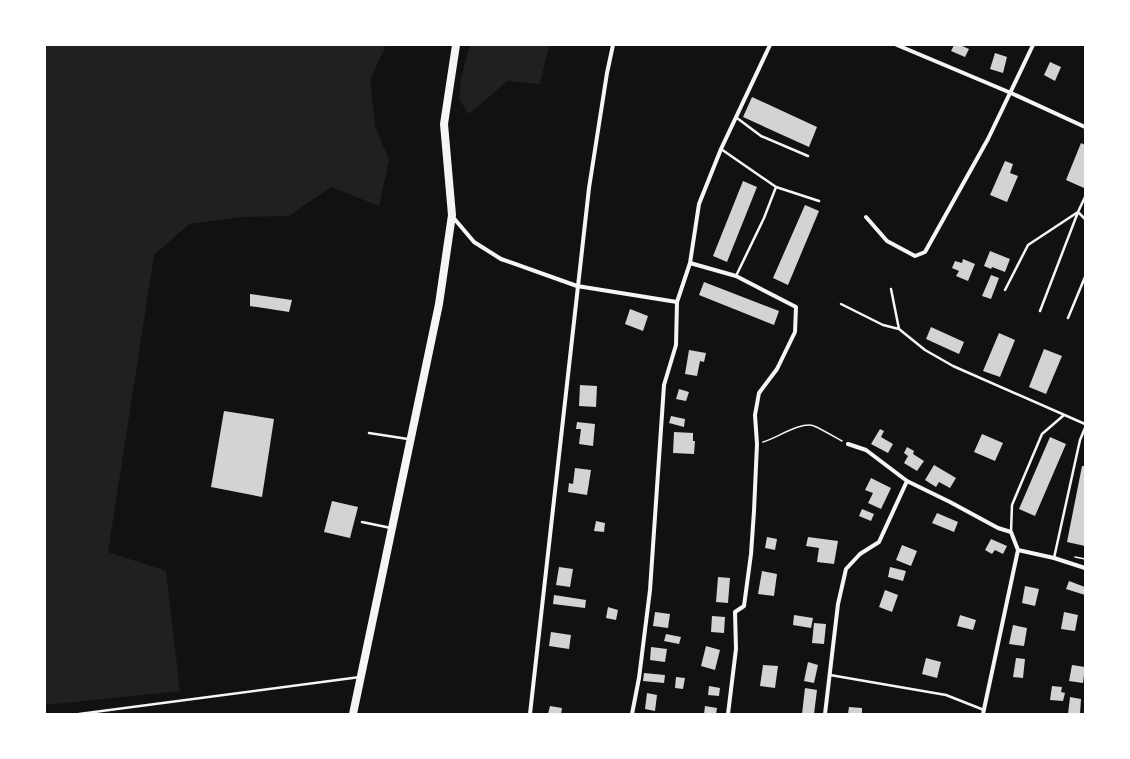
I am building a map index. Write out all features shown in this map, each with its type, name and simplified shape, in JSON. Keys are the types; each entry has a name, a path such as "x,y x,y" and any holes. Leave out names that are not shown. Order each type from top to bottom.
{"main road":[{"path":"353,714 439,304 452,215 444,124 456,45"}],"street":[{"path":"530,714 589,188 606,73 613,45"},
{"path":"632,714 639,678 650,590 664,384 676,345 676,302 690,263 699,204 721,149 737,118 770,45"},
{"path":"897,45 1011,93 1085,127"},
{"path":"866,218 887,241 915,256 925,252 962,187 1011,93 1033,45"},
{"path":"452,215 474,242 502,259 577,286 676,302"},
{"path":"690,263 736,276 796,307 795,332 777,369 759,393 755,415 757,444 750,560 744,606 735,612 736,649 728,714"},
{"path":"848,444 866,450 907,481 998,528 1011,532 1018,550 984,712"},
{"path":"825,714 838,604 846,569 860,554 879,542 907,481"},
{"path":"1018,550 1054,558 1085,568"}],"lane":[{"path":"737,118 761,136 808,156"},
{"path":"721,149 776,187 819,200"},
{"path":"736,276 764,218 776,187"},
{"path":"1040,311 1085,197"},
{"path":"1078,212 1085,219"},
{"path":"1005,290 1028,245 1078,212"},
{"path":"1068,318 1085,277"},
{"path":"891,289 899,329"},
{"path":"841,304 883,325 899,329 925,350 953,366 1085,424"},
{"path":"1011,532 1012,505 1042,434 1064,414"},
{"path":"1054,558 1080,440 1085,428"},
{"path":"369,433 411,439"},
{"path":"362,522 392,528"},
{"path":"830,675 946,695 984,712"},
{"path":"79,714 361,677"}],"path":[{"path":"757,444 774,439 802,425 813,426 848,444"}],"shaded area":[{"path":"45,45 386,45 370,80 375,126 389,160 379,206 331,187 289,216 241,217 189,224 154,255 108,552 166,571 180,691 45,705"},
{"path":"470,45 549,45 540,84 507,81 469,114 459,99 461,79"}],"building":[{"path":"954,45 960,45 969,49 965,57 951,51"},
{"path":"995,53 1007,57 1003,73 990,69"},
{"path":"1050,62 1061,67 1055,81 1044,75"},
{"path":"752,97 817,127 809,147 743,117"},
{"path":"1081,143 1085,145 1084,188 1066,180"},
{"path":"1005,161 1013,164 1010,173 1018,176 1007,202 990,195"},
{"path":"743,181 757,187 727,262 713,256"},
{"path":"805,205 819,211 788,285 773,278"},
{"path":"990,251 1010,259 1005,272 992,267 991,269 984,266"},
{"path":"963,259 975,264 968,281 956,276 959,271 952,268 955,261 962,263"},
{"path":"991,275 999,278 991,299 982,296"},
{"path":"704,282 779,311 774,325 699,295"},
{"path":"250,294 292,300 289,312 250,306"},
{"path":"630,309 648,316 643,331 625,324"},
{"path":"931,327 964,342 959,354 926,339"},
{"path":"999,333 1015,340 1000,377 983,371"},
{"path":"1044,349 1062,356 1046,394 1029,387"},
{"path":"689,350 706,353 704,362 700,361 697,376 685,374"},
{"path":"580,385 597,386 596,407 579,406"},
{"path":"679,389 689,392 686,401 676,399"},
{"path":"224,411 274,419 262,497 211,487"},
{"path":"671,416 685,419 684,427 669,423"},
{"path":"577,422 595,424 593,446 579,444 581,429 576,429"},
{"path":"880,429 884,431 881,437 893,444 888,453 871,444"},
{"path":"674,432 693,433 693,441 695,441 694,454 673,453"},
{"path":"982,434 1003,443 995,461 974,452"},
{"path":"1050,437 1066,444 1035,516 1019,509"},
{"path":"907,447 914,451 913,454 924,461 917,471 904,463 908,456 904,453"},
{"path":"934,465 956,478 950,488 939,482 936,487 925,480"},
{"path":"1082,466 1085,466 1085,546 1067,542"},
{"path":"575,468 591,470 587,495 568,492 569,483 573,484"},
{"path":"871,478 891,488 881,509 868,503 873,493 865,490"},
{"path":"332,501 358,507 350,538 324,532"},
{"path":"862,509 874,514 871,521 859,516"},
{"path":"937,513 958,522 954,532 932,523"},
{"path":"596,521 605,523 604,532 594,531"},
{"path":"767,537 777,539 775,550 765,548"},
{"path":"808,537 838,541 834,564 817,562 819,548 806,546"},
{"path":"991,539 1007,546 1003,554 995,550 992,554 985,550"},
{"path":"902,545 917,551 911,566 896,560"},
{"path":"559,567 573,569 570,587 556,585"},
{"path":"890,567 906,571 903,581 888,577"},
{"path":"762,571 777,574 774,596 758,594"},
{"path":"718,577 730,578 728,603 716,602"},
{"path":"1069,581 1085,587 1085,595 1066,589"},
{"path":"1025,586 1039,589 1035,606 1022,603"},
{"path":"885,590 898,595 892,612 879,607"},
{"path":"554,595 586,600 585,608 553,604"},
{"path":"608,607 618,610 616,620 606,618"},
{"path":"655,612 670,614 668,628 653,626"},
{"path":"1064,612 1078,615 1075,631 1061,629"},
{"path":"794,615 813,618 811,628 793,625"},
{"path":"960,615 976,620 973,630 957,626"},
{"path":"712,616 725,617 724,633 711,632"},
{"path":"814,623 826,624 824,644 812,643"},
{"path":"1013,625 1027,628 1024,646 1009,644"},
{"path":"551,632 571,635 569,649 549,646"},
{"path":"666,634 681,637 679,644 664,641"},
{"path":"706,646 720,650 715,670 701,666"},
{"path":"651,647 667,649 665,662 650,660"},
{"path":"926,658 941,662 937,678 922,674"},
{"path":"1016,658 1025,659 1023,678 1013,677"},
{"path":"808,662 818,665 814,683 804,681"},
{"path":"763,665 778,666 775,688 760,686"},
{"path":"1072,665 1085,667 1083,683 1069,681"},
{"path":"644,673 665,675 664,683 643,681"},
{"path":"676,677 685,678 683,689 675,688"},
{"path":"709,686 720,688 719,696 708,695"},
{"path":"1052,686 1062,687 1061,692 1065,693 1063,701 1050,700"},
{"path":"805,688 817,690 814,714 802,714"},
{"path":"647,693 657,695 655,711 645,709"},
{"path":"1070,697 1081,699 1080,714 1068,714"},
{"path":"550,706 562,708 561,714 548,714"},
{"path":"705,706 717,708 716,714 704,714"},
{"path":"849,707 862,708 862,714 848,714"}]}
